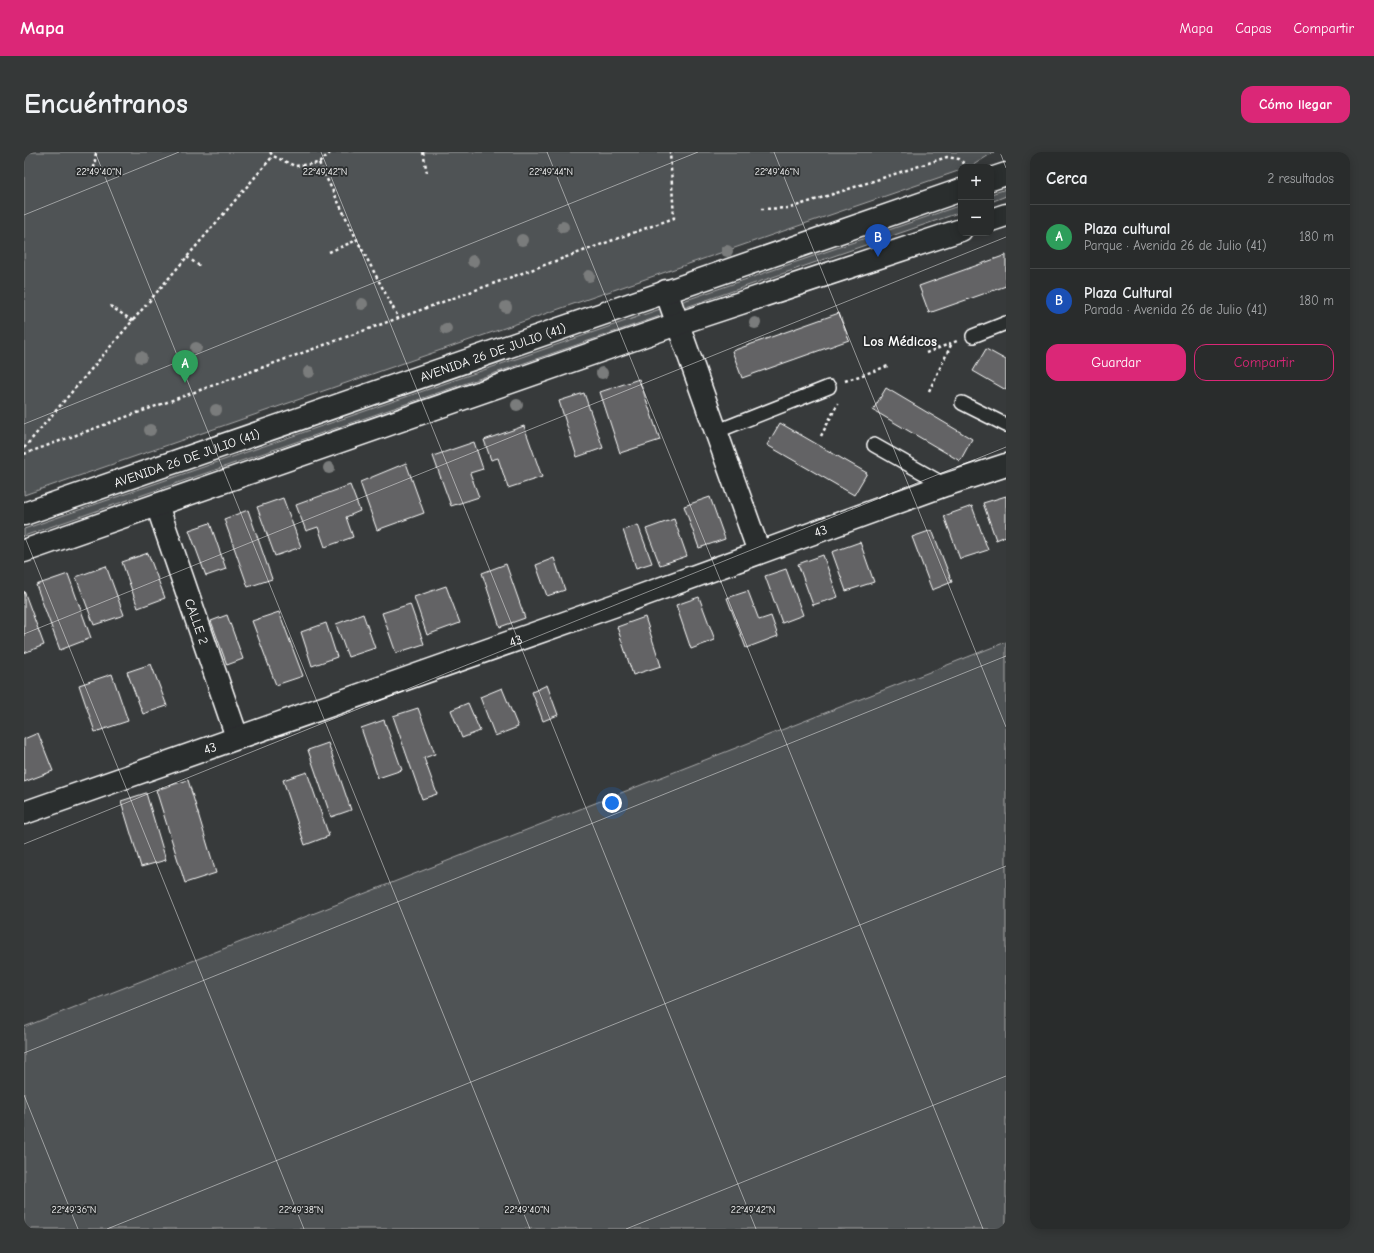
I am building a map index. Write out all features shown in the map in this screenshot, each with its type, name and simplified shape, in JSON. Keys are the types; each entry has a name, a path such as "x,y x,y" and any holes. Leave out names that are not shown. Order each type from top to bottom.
{"main road":[{"path":"994,178 1006,174"},
{"name":"AVENIDA 26 DE JULIO (41)","path":"24,514 958,191"},
{"path":"994,219 1006,215"},
{"path":"24,550 677,324 958,231"},
{"path":"666,291 759,552"},
{"name":"43","path":"24,813 236,737 613,606 945,485 1006,465"},
{"name":"CALLE 2","path":"157,505 236,737"}],"lane":[{"path":"973,336 1006,324"},
{"path":"716,432 829,387"},
{"path":"962,403 1006,425"},
{"path":"874,445 945,485"}],"path":[{"path":"94,168 96,152"},
{"path":"270,152 273,156 295,166 319,163 332,152"},
{"path":"423,152 427,173"},
{"path":"24,454 674,218 670,152"},
{"path":"24,448 273,156"},
{"path":"761,208 790,208 947,156 959,159 965,164"},
{"path":"319,163 357,240 398,317"},
{"path":"329,252 357,240"},
{"path":"187,256 202,267"},
{"path":"110,306 133,321"},
{"path":"926,353 973,336"},
{"path":"930,391 952,343"},
{"path":"829,387 888,366"},
{"path":"846,387 850,380"},
{"path":"821,436 839,401"}],"shaded area":[{"path":"24,152 994,152 975,164 958,164 958,171 24,495"},
{"path":"1006,189 1006,196 994,201 994,193"},
{"path":"958,206 958,213 24,536 24,529"},
{"path":"1006,642 1006,1229 24,1229 24,1027"}],"building":[{"path":"1006,255 1006,286 929,313 919,286"},
{"path":"839,313 849,340 742,378 732,351"},
{"path":"986,349 1006,360 1006,390 973,371"},
{"path":"639,379 660,440 620,453 600,392"},
{"path":"886,388 972,439 960,461 873,410"},
{"path":"584,393 603,448 577,457 559,401"},
{"path":"780,423 867,473 854,495 767,445"},
{"path":"524,426 542,477 508,488 498,458 491,460 484,440"},
{"path":"474,442 483,469 470,473 479,497 451,506 433,456"},
{"path":"406,463 424,513 377,530 360,482"},
{"path":"350,485 360,511 346,517 353,537 325,547 318,527 306,531 296,505"},
{"path":"1006,496 1006,536 996,540 983,503"},
{"path":"710,497 725,539 699,548 684,506"},
{"path":"283,498 301,547 275,556 257,507"},
{"path":"972,506 988,550 960,559 944,516"},
{"path":"248,510 272,579 248,587 224,519"},
{"path":"674,519 687,556 660,565 646,529"},
{"path":"210,523 226,569 206,576 189,530"},
{"path":"638,525 652,563 636,568 623,530"},
{"path":"932,530 952,582 932,590 912,537"},
{"path":"860,542 874,582 846,591 832,552"},
{"path":"148,553 165,598 138,608 122,562"},
{"path":"823,555 838,597 813,605 798,564"},
{"path":"554,558 565,590 547,596 536,565"},
{"path":"506,564 525,618 500,627 482,573"},
{"path":"106,566 124,615 94,625 76,577"},
{"path":"786,569 803,615 782,623 765,576"},
{"path":"68,574 91,638 60,650 36,585"},
{"path":"446,586 460,623 427,635 414,597"},
{"path":"24,591 44,645 24,653"},
{"path":"748,591 759,620 771,616 778,636 746,648 727,598"},
{"path":"699,597 715,640 691,649 676,605"},
{"path":"410,604 424,644 396,653 382,613"},
{"path":"279,612 303,676 276,685 252,621"},
{"path":"363,614 375,648 348,657 336,624"},
{"path":"227,615 243,659 227,665 211,621"},
{"path":"645,617 661,666 633,675 617,627"},
{"path":"326,623 337,657 312,666 301,632"},
{"path":"151,664 167,706 143,714 127,672"},
{"path":"112,674 128,721 95,732 79,685"},
{"path":"547,685 558,715 543,721 532,692"},
{"path":"502,688 518,727 495,736 480,697"},
{"path":"468,703 480,731 462,738 451,710"},
{"path":"418,708 435,754 424,758 437,794 422,799 393,716"},
{"path":"384,720 402,770 378,778 361,728"},
{"path":"38,733 53,771 24,782 24,739"},
{"path":"328,743 351,810 331,817 308,750"},
{"path":"307,772 329,836 305,845 283,780"},
{"path":"188,780 216,873 185,883 156,790"},
{"path":"146,793 166,860 141,867 121,801"}],"place":[{"name":"Plaza Cultural","path":"878,257"},
{"name":"Plaza cultural","path":"185,383"}],"district":[{"name":"Los Médicos","path":"900,341"}]}
